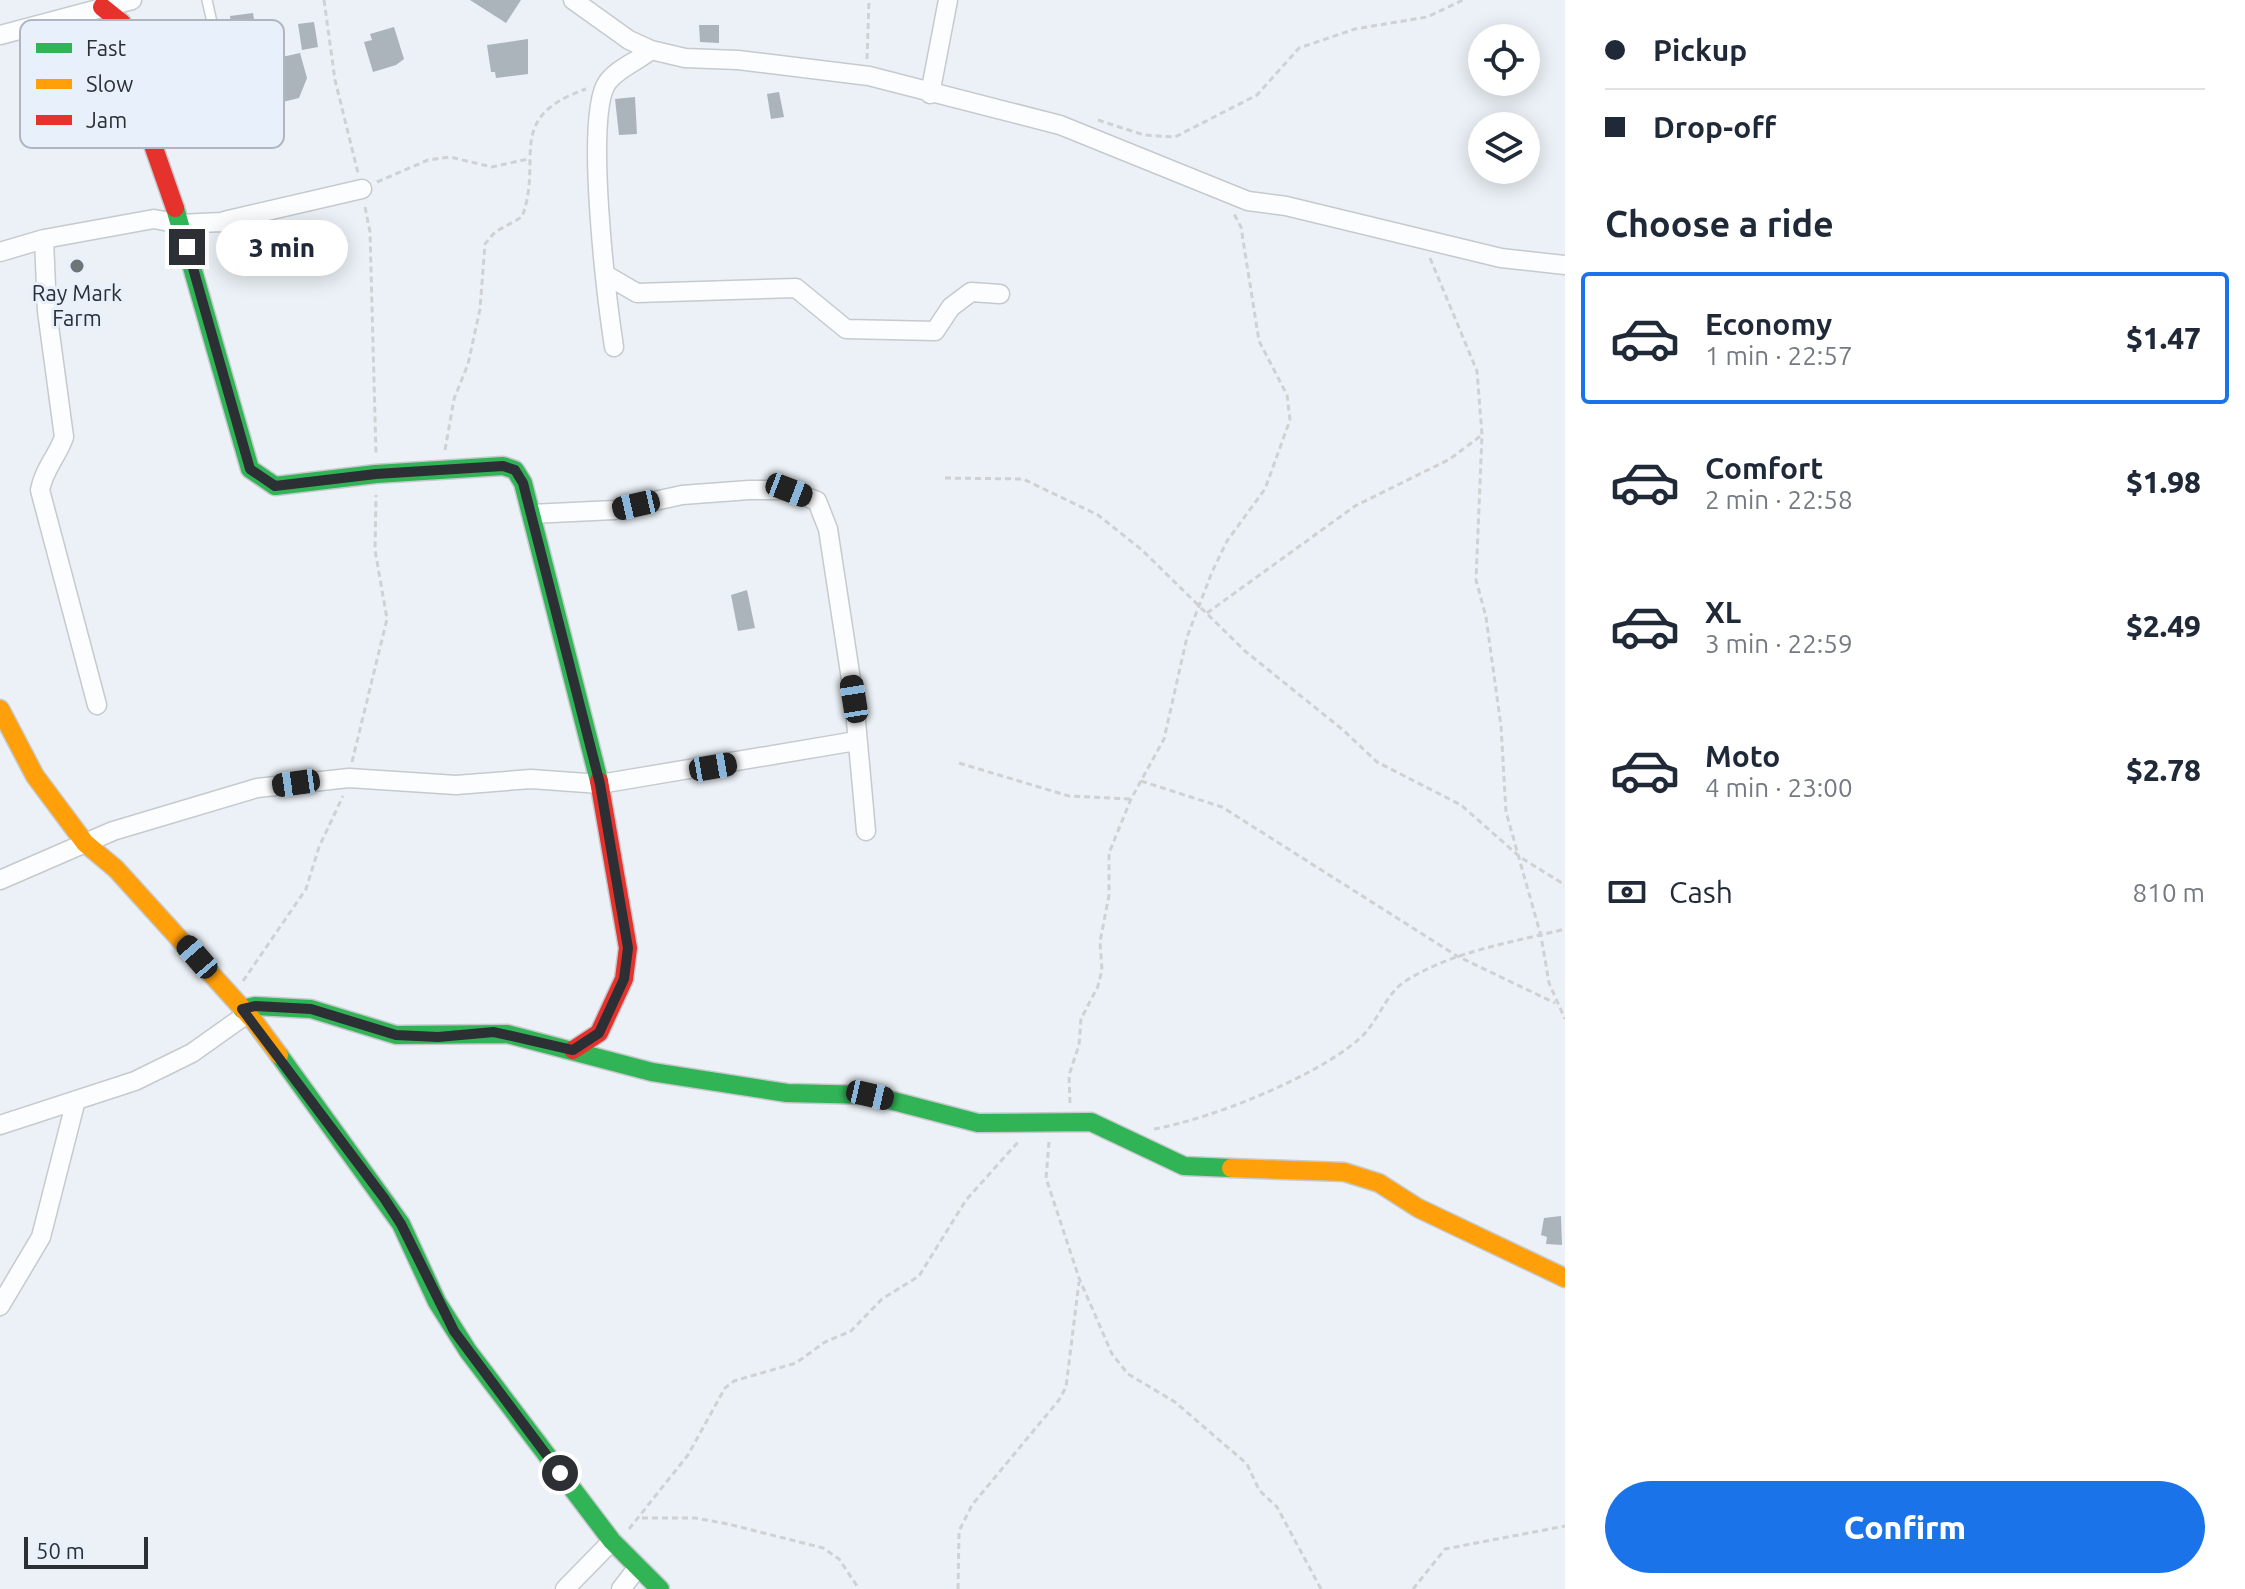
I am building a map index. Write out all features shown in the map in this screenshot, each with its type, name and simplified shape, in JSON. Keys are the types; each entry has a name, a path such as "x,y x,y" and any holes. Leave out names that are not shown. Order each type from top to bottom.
{"street":[{"path":"55,20 132,0"},
{"path":"573,0 629,40 651,50 685,58 738,60 869,76 1060,125 1248,201 1286,206 1501,258 1565,265"},
{"path":"930,94 948,0"},
{"path":"102,7 118,20"},
{"path":"0,35 20,30"},
{"path":"614,347 606,275 598,111 605,85 651,50"},
{"path":"154,148 180,224 250,469 275,486 376,474 503,466 515,470 523,483 600,784 628,948 624,979 599,1033 573,1050"},
{"path":"0,252 44,239 154,219 180,224 221,222 362,189"},
{"path":"221,222 314,252"},
{"path":"44,239 47,311 64,437 58,456 44,472 40,490 97,705"},
{"path":"606,275 637,293 796,288 846,329 935,331 951,307 971,292 1000,294"},
{"path":"531,514 614,510 682,495 749,490 789,490 817,501 828,529 854,699 866,831"},
{"path":"0,709 35,776 85,843 116,869 241,1007 401,1224 437,1302 468,1351 612,1541 660,1589"},
{"path":"0,880 85,843 257,788 349,778 456,785 531,779 600,784 856,741"},
{"path":"0,1125 150,1074 192,1053 241,1007 311,1009 396,1035 438,1037 494,1032 684,1077 802,1094 870,1095 978,1123 1073,1122 1104,1126 1184,1166 1344,1172 1358,1176 1565,1278"},
{"path":"0,1306 41,1237 76,1100"},
{"path":"565,1589 612,1541"},
{"path":"621,1589 638,1567"}],"lane":[{"path":"207,0 211,20"}],"path":[{"path":"241,1007 306,889 319,847 337,814 349,778 387,619 375,550 370,232 335,80 324,0"},
{"path":"869,0 866,26 869,76"},
{"path":"1095,120 1144,135 1175,137 1257,95 1299,48 1355,29 1427,17 1463,0"},
{"path":"441,470 454,399 468,364 480,309 481,255 489,236 522,217 535,125 548,110 583,89 605,85"},
{"path":"362,189 428,160 450,157 492,167 528,159"},
{"path":"1073,1122 1069,1075 1077,1053 1083,1010 1101,980 1100,942 1109,895 1109,853 1131,799 1164,739 1187,637 1199,607 1227,541 1265,489 1291,413 1287,395 1259,341 1239,222 1213,188"},
{"path":"1423,239 1477,371 1482,435 1476,580 1486,617 1501,726 1506,812 1541,936 1556,1003 1565,1019"},
{"path":"1207,613 1355,506 1450,459 1482,435"},
{"path":"945,478 1023,479 1098,515 1142,550 1245,651 1343,730 1377,762 1461,805 1520,857 1565,885"},
{"path":"959,763 1069,796 1131,799"},
{"path":"1141,781 1222,807 1457,956 1556,1003"},
{"path":"1151,1130 1204,1115 1289,1084 1361,1038 1397,987 1457,956 1565,929"},
{"path":"612,1541 641,1517 688,1455 725,1388 734,1381 796,1363 825,1342 851,1331 882,1299 919,1276 966,1200 1033,1123"},
{"path":"1052,1123 1046,1178 1079,1278 1112,1354 1128,1374 1175,1402 1247,1464 1259,1490 1277,1507 1321,1589"},
{"path":"958,1589 959,1531 972,1505 1059,1400 1066,1387 1079,1278"},
{"path":"641,1517 695,1518 823,1548 839,1559 859,1589"},
{"path":"1413,1589 1445,1549 1565,1526"}],"building":[{"path":"470,0 521,0 506,23"},
{"path":"253,13 254,20 230,20 230,16"},
{"path":"314,22 318,47 302,50 298,24"},
{"path":"699,25 719,25 719,43 700,42"},
{"path":"394,27 404,59 396,65 373,72 364,42 372,40 370,34"},
{"path":"528,39 528,74 496,78 495,72 491,72 487,45"},
{"path":"300,53 307,78 299,98 284,102 284,57"},
{"path":"779,92 784,117 771,119 767,94"},
{"path":"635,97 637,134 619,135 615,99"},
{"path":"747,590 755,628 738,631 731,595"},
{"path":"1561,1216 1562,1245 1546,1244 1547,1237 1541,1235 1544,1218"}],"traffic: fast":[{"path":"175,208 250,469 275,486 376,474 503,466 515,470 523,483 599,781"},
{"path":"242,1009 255,1006 311,1009 396,1035 507,1034 652,1072 787,1093 870,1095 978,1123 1091,1122 1184,1166 1231,1168"},
{"path":"279,1055 401,1224 437,1302 468,1351 612,1541 660,1589"}],"traffic: slow":[{"path":"0,709 35,776 85,843 116,869 253,1020 279,1055"},
{"path":"1231,1168 1344,1172 1379,1183 1418,1208 1565,1278"}],"traffic: jam":[{"path":"102,7 118,20"},
{"path":"154,148 175,208"},
{"path":"573,1050 599,1033 624,979 628,948 599,781"}],"place":[{"name":"Ray Mark Farm","path":"77,266"}],"route":[{"path":"187,247 235,425 250,469 266,482 275,486 376,474 503,466 515,470 523,483 600,784 628,948 624,979 599,1033 573,1050 494,1032 438,1037 396,1035 336,1014 311,1009 255,1006 242,1009 384,1198 401,1224 454,1331 560,1473"}]}
